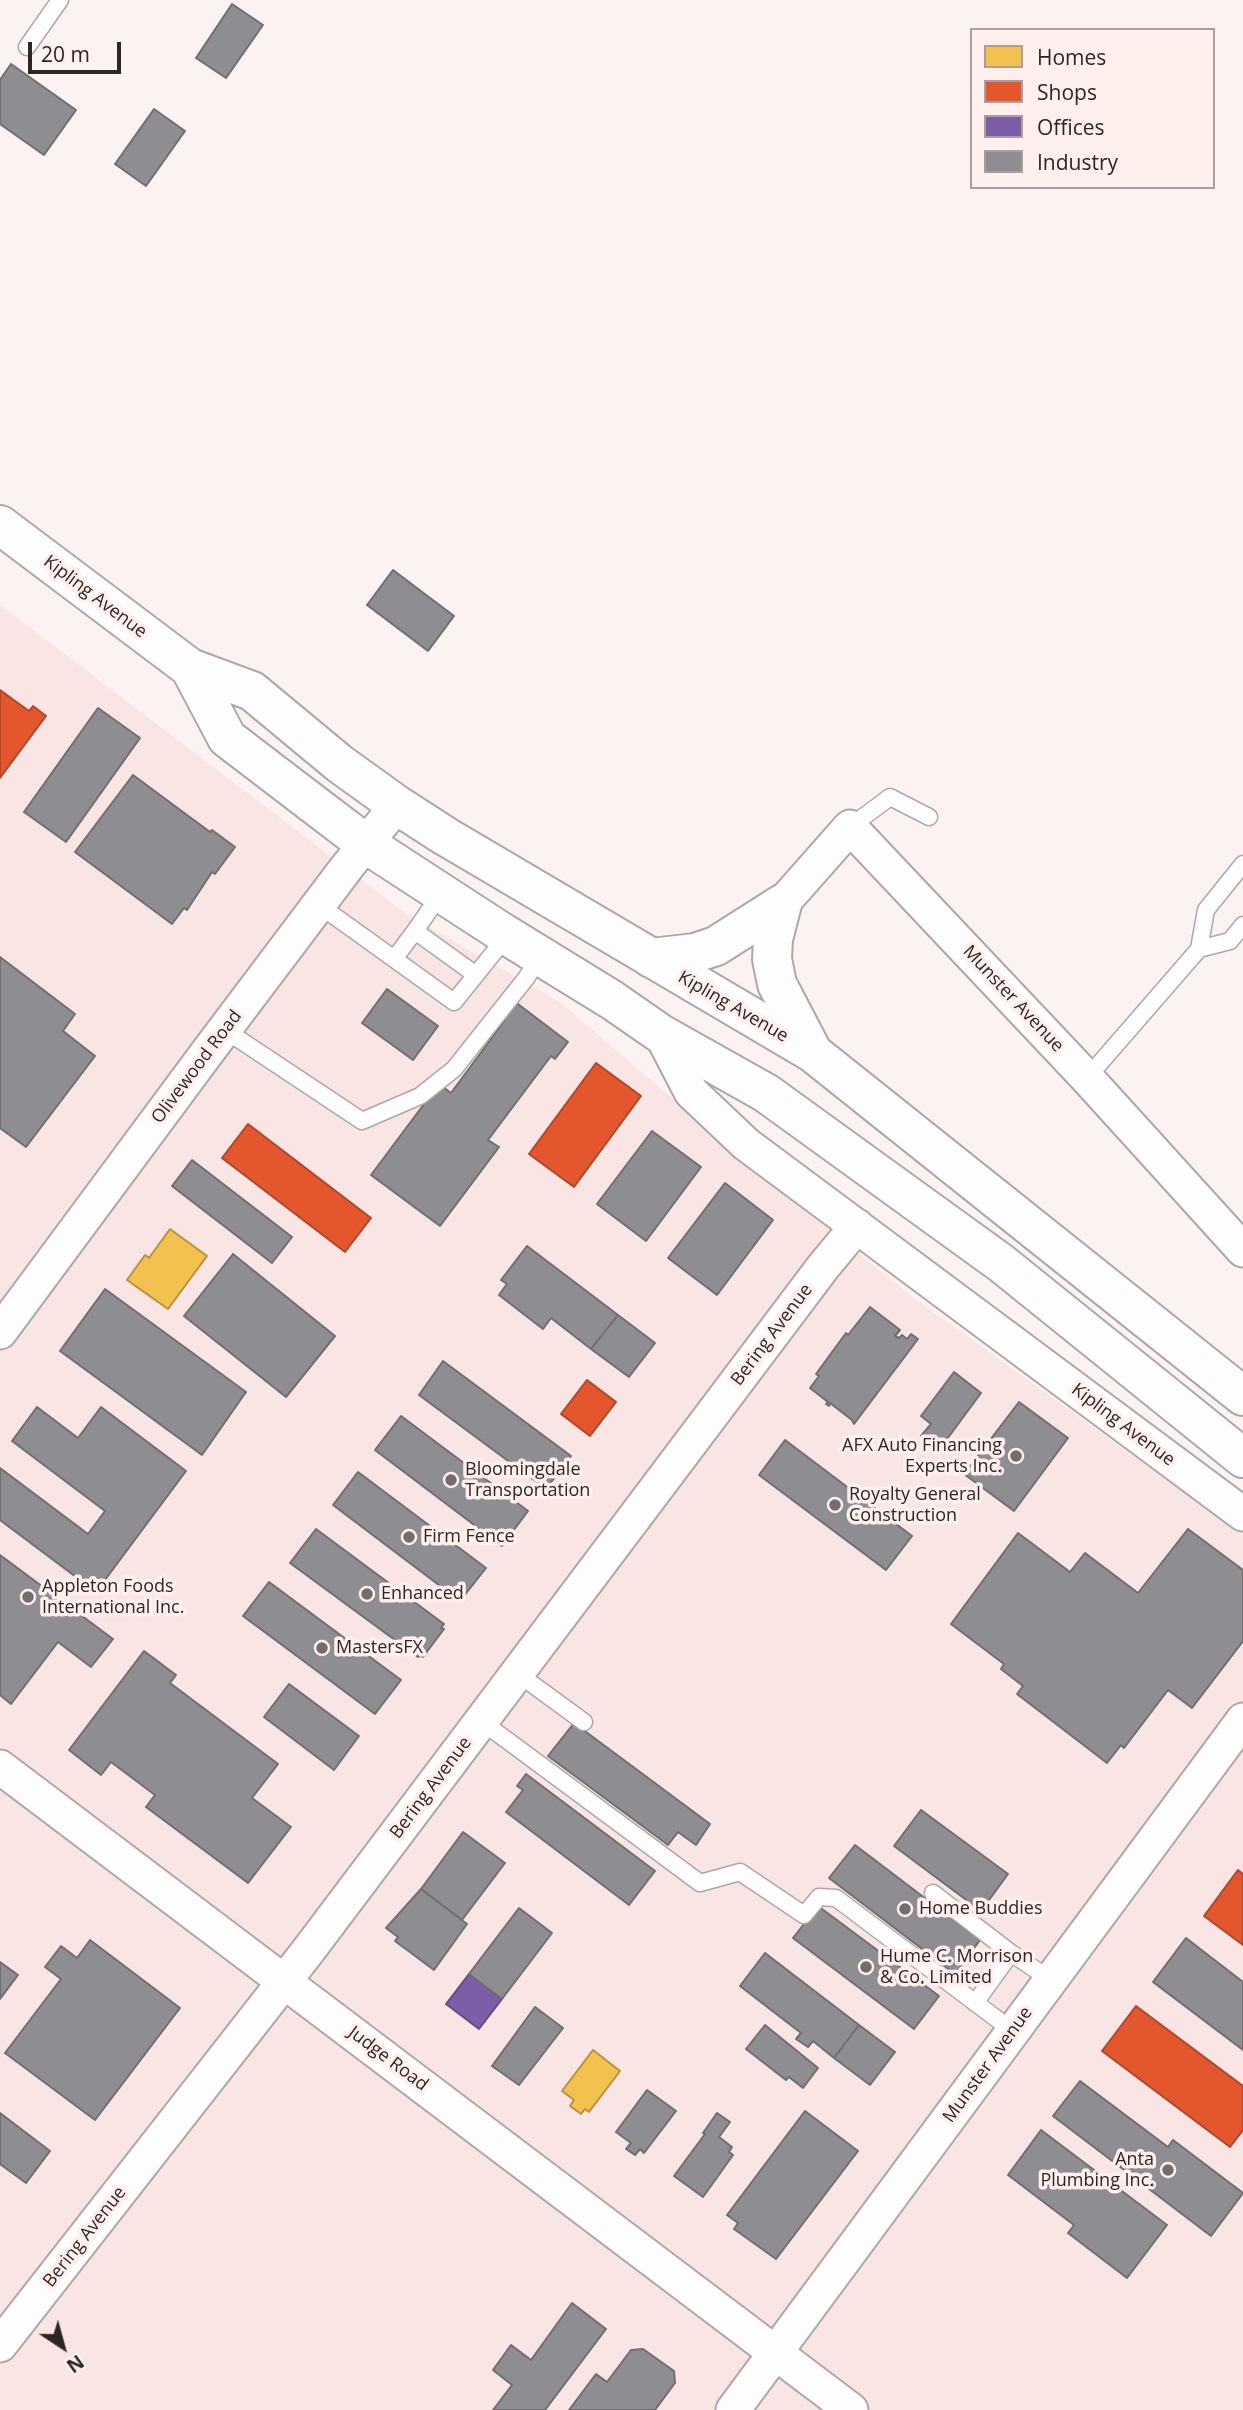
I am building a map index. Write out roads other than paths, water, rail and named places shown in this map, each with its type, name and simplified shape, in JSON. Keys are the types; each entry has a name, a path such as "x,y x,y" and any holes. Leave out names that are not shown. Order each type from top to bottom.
{"main road":[{"name":"Kipling Avenue","path":"0,525 190,668 252,691 340,764 397,805 814,1053 1243,1396"},
{"name":"Kipling Avenue","path":"190,668 227,738 366,844 661,1034 766,1093 1000,1263 1234,1450"},
{"path":"651,958 695,953 716,946 782,904"},
{"path":"782,904 772,959 777,984 814,1053"}],"street":[{"name":"Olivewood Road","path":"0,1332 319,905 397,805"},
{"path":"782,904 850,827"},
{"name":"Munster Avenue","path":"850,827 1087,1079 1243,1250"},
{"name":"Kipling Avenue","path":"661,1034 691,1092 746,1143 1243,1514"},
{"name":"Bering Avenue","path":"0,2345 285,1981 822,1267 857,1226"},
{"name":"Munster Avenue","path":"733,2410 1243,1720"},
{"name":"Judge Road","path":"0,1767 851,2410"}],"lane":[{"path":"27,47 60,0"},
{"path":"850,827 890,797 929,817"},
{"path":"1087,1079 1199,949 1206,910 1243,864"},
{"path":"394,959 442,892"},
{"path":"319,905 454,1002 507,936"},
{"path":"1199,949 1230,942 1243,925"},
{"path":"415,930 476,975"},
{"path":"225,1030 362,1121 420,1096 454,1069 527,977 540,956"},
{"path":"517,1673 584,1722"},
{"path":"481,1721 699,1883 740,1872 804,1915 819,1897 836,1898 1013,2031"},
{"path":"933,1893 1051,1980"},
{"path":"975,2003 1012,1953"}],"place":[{"name":"AFX Auto Financing Experts Inc.","path":"1016,1456"},
{"name":"Bloomingdale Transportation","path":"451,1480"},
{"name":"Royalty General Construction","path":"835,1505"},
{"name":"Firm Fence","path":"409,1537"},
{"name":"Enhanced","path":"367,1594"},
{"name":"Appleton Foods International Inc.","path":"28,1597"},
{"name":"MastersFX","path":"322,1648"},
{"name":"Home Buddies","path":"905,1909"},
{"name":"Hume C. Morrison & Co. Limited","path":"866,1967"},
{"name":"Anta Plumbing Inc.","path":"1168,2170"}]}
